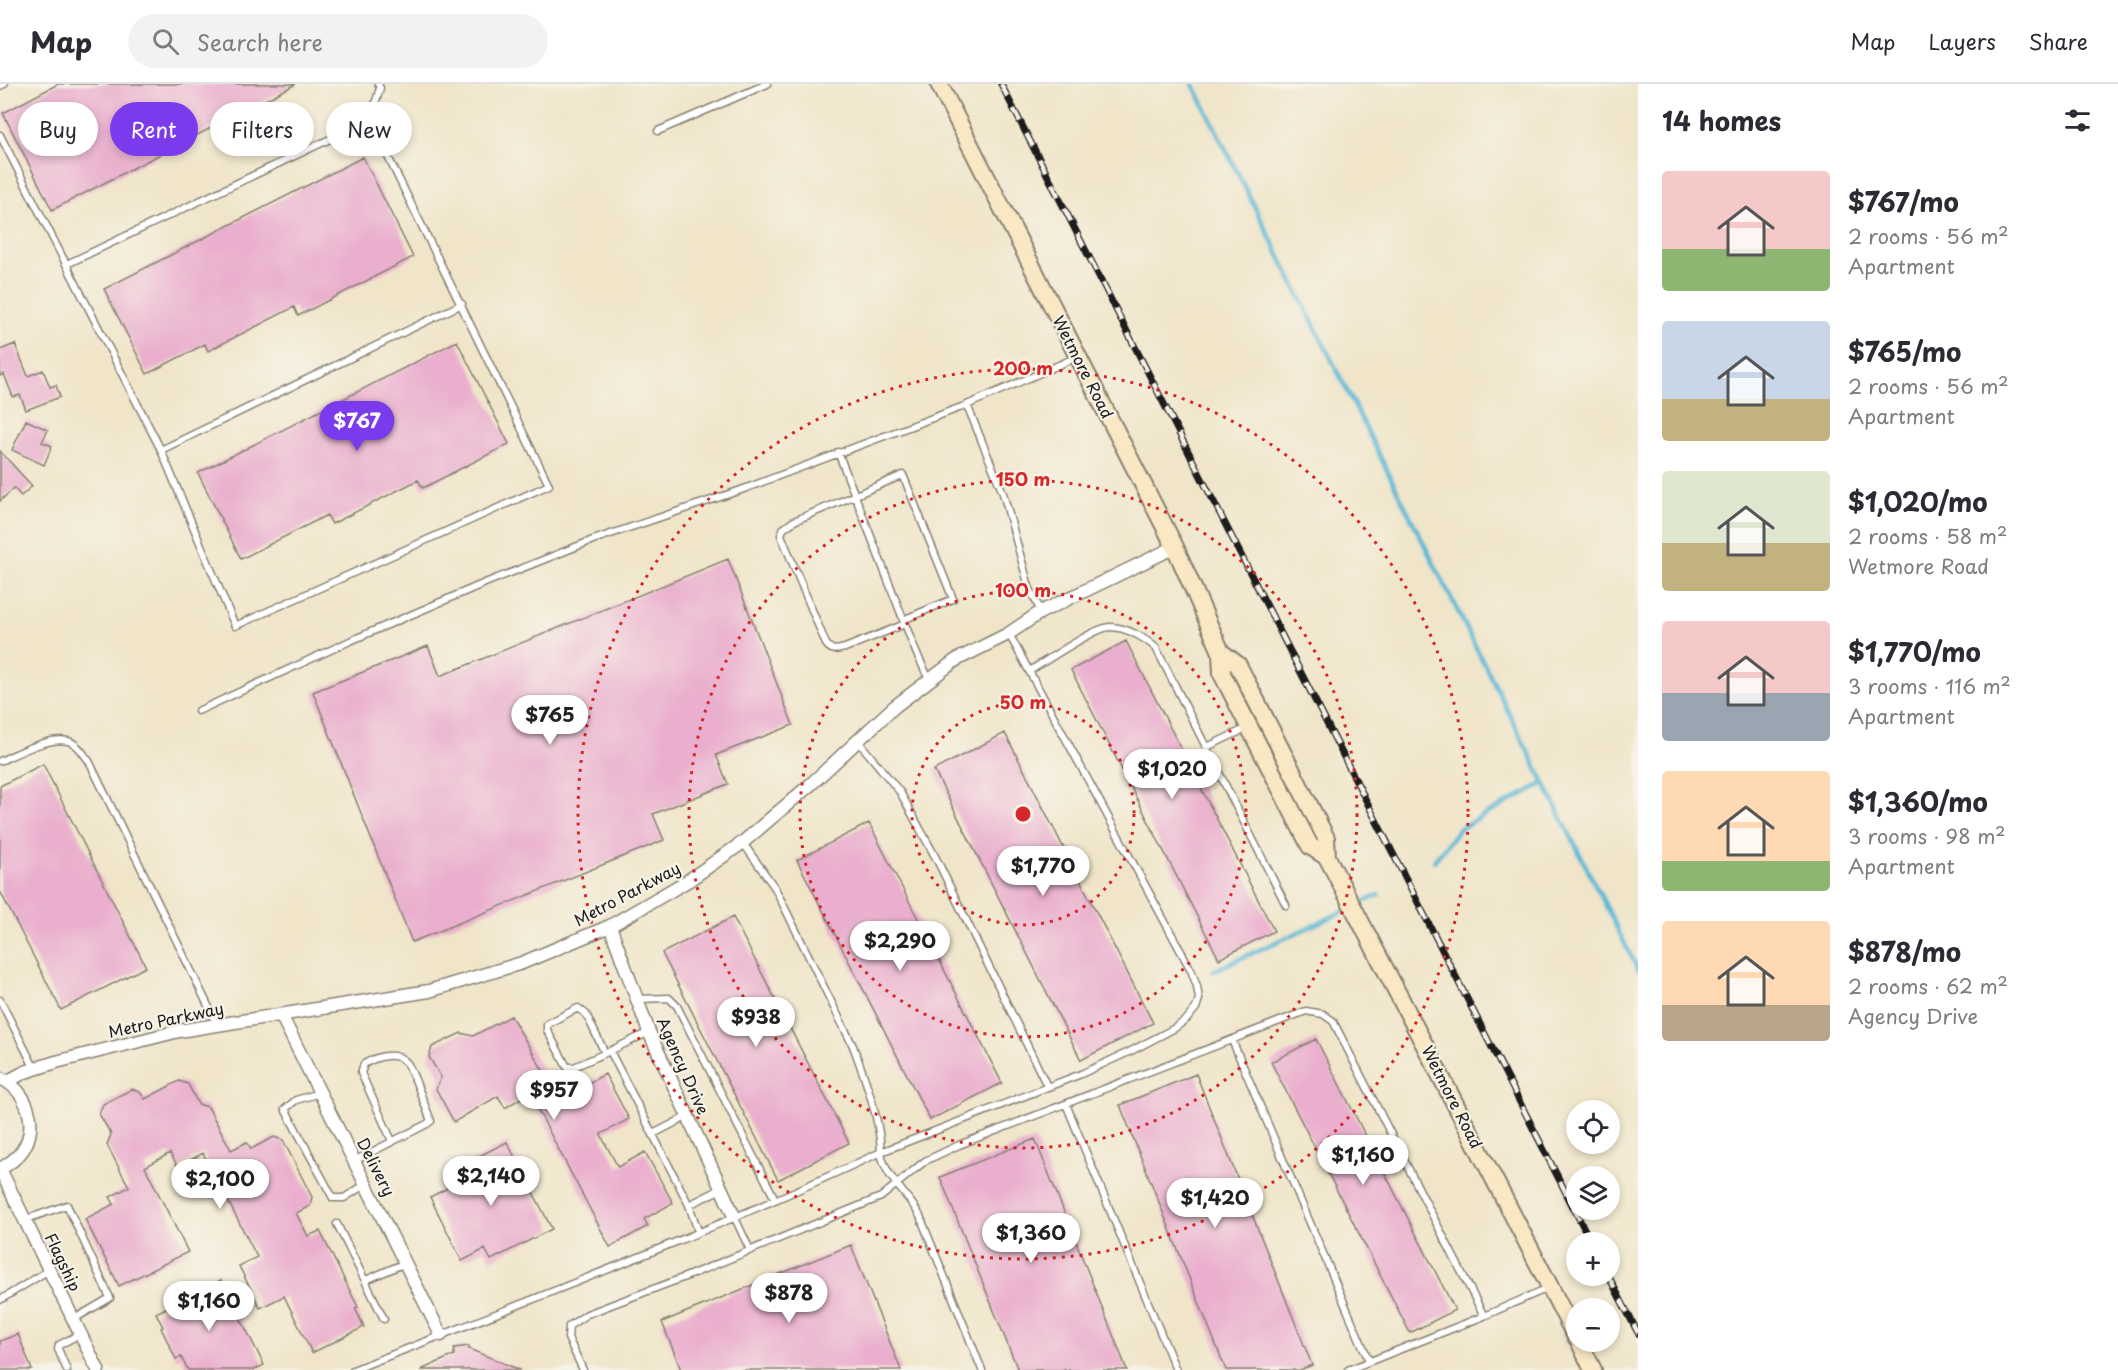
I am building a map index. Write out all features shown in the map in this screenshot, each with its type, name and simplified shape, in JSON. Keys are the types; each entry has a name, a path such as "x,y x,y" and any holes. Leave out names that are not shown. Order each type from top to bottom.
{"main road":[{"name":"Wetmore Road","path":"939,84 1175,547 1221,652 1222,674 1310,846 1328,857"},
{"name":"Wetmore Road","path":"1221,652 1238,665 1326,838 1328,857 1566,1317"},
{"path":"1584,1352 1593,1370"}],"street":[{"name":"Metro Parkway","path":"4,1079 56,1062 178,1031 429,991 489,975 610,926 689,880 742,843 810,785 894,707 956,660 1008,634 1041,612 1175,547"},
{"name":"Agency Drive","path":"610,926 649,1032 734,1216"},
{"name":"Delivery","path":"281,1015 441,1335"},
{"name":"Flagship","path":"4,1079 20,1091 31,1120 29,1135 23,1149 13,1161 0,1169 98,1370"}],"lane":[{"path":"376,102 380,88 378,84"},
{"path":"658,131 767,84"},
{"path":"0,135 160,450 234,626 549,485 388,156"},
{"path":"67,264 326,141"},
{"path":"160,450 462,304"},
{"path":"198,711 350,641 485,583 592,540 741,490 967,405 1078,357"},
{"path":"967,405 1003,493 1029,587 1041,612"},
{"path":"838,452 904,622 929,679"},
{"path":"903,476 953,599 836,651 830,649 826,644 781,535 783,529 794,520 855,495 903,476"},
{"path":"1029,671 1103,628 1112,627 1133,634 1156,648 1286,905"},
{"path":"353,1370 776,1199 881,1152 1081,1074 1131,1051 1175,1028 1187,1019 1196,1008 1199,999 1191,970 1008,634"},
{"path":"1207,747 1250,727"},
{"path":"0,761 57,739 72,742 79,748 89,761 217,1025"},
{"path":"858,741 900,792 937,860 1047,1086"},
{"path":"742,843 775,888 854,1046 864,1074 880,1137 883,1163 897,1185 907,1194 920,1216 982,1370"},
{"path":"637,999 669,998 677,1006 776,1199"},
{"path":"0,1000 35,1069"},
{"path":"649,1032 608,1052 574,1067 567,1067 547,1030 547,1024 578,1008 586,1014 608,1052 653,1134 689,1205 698,1231"},
{"path":"583,1370 568,1338 569,1326 587,1314 685,1277 881,1197 915,1168 942,1153 1306,1011 1323,1014 1333,1021 1484,1316"},
{"path":"1232,1040 1369,1361"},
{"path":"354,1161 392,1142 431,1121 407,1063 396,1056 377,1057 364,1064 361,1073 392,1142"},
{"path":"320,1092 296,1100 285,1109 333,1198 344,1198 366,1184"},
{"path":"1066,1104 1176,1370"},
{"path":"653,1134 688,1116"},
{"path":"689,1205 722,1189"},
{"path":"24,1220 67,1205 110,1298 73,1319"},
{"path":"734,1216 750,1250"},
{"path":"337,1224 384,1319"},
{"path":"366,1280 405,1263"},
{"path":"0,1299 49,1270"},
{"path":"1348,1370 1551,1287"},
{"path":"67,1370 58,1349 59,1345 80,1334"}],"building":[{"path":"58,84 296,84 261,102 210,102 210,128 198,135 198,102 110,102 110,156 157,156 52,210 25,156 98,156 98,102 24,102"},
{"path":"18,105 18,143 3,113"},
{"path":"363,157 413,257 298,316 294,307 208,351 205,344 147,374 104,289"},
{"path":"457,341 509,444 423,488 418,480 332,524 327,515 241,559 198,473"},
{"path":"15,344 28,376 43,370 50,387 56,385 60,397 26,410 20,395 13,397 4,374 0,376 0,350"},
{"path":"26,420 48,430 42,442 52,446 44,465 12,450"},
{"path":"0,451 32,486 21,496 14,488 0,501"},
{"path":"728,559 793,725 716,755 728,784 653,814 664,840 412,942 313,692 428,646 440,676"},
{"path":"1126,641 1274,931 1219,959 1071,670"},
{"path":"1005,733 1153,1023 1081,1060 934,770"},
{"path":"43,764 146,967 61,1010 0,891 0,786"},
{"path":"869,823 1002,1083 930,1120 797,860"},
{"path":"733,917 849,1143 778,1180 662,953"},
{"path":"511,1016 555,1091 574,1080 579,1088 605,1074 629,1119 601,1134 604,1141 618,1167 645,1152 673,1203 644,1219 648,1226 610,1247 529,1093 505,1108 498,1096 454,1122 436,1089 441,1077 429,1057 432,1047 461,1033 473,1036"},
{"path":"1316,1039 1455,1310 1410,1333 1271,1062"},
{"path":"1196,1074 1312,1365 1300,1370 1226,1370 1120,1105"},
{"path":"179,1081 188,1084 198,1104 208,1107 231,1150 247,1142 251,1149 274,1137 283,1140 312,1197 310,1206 296,1213 308,1236 320,1231 358,1307 355,1308 364,1327 312,1353 284,1296 260,1308 239,1266 257,1257 203,1153 178,1167 170,1153 145,1167 188,1252 119,1286 85,1219 114,1204 110,1197 129,1187 107,1145 111,1134 99,1114 103,1104 132,1089 140,1092 145,1099"},
{"path":"1035,1139 1127,1370 1018,1370 940,1177"},
{"path":"507,1142 552,1229 491,1260 485,1249 462,1261 430,1197 467,1178 461,1165"},
{"path":"851,1245 901,1370 681,1370 662,1322"},
{"path":"221,1280 264,1365 254,1370 188,1370 181,1357 176,1359 156,1313"},
{"path":"18,1334 32,1370 0,1370 0,1341"},
{"path":"469,1346 469,1349 520,1370 421,1370 454,1355 454,1348"}],"waterway":[{"path":"1193,84 1638,970"},
{"path":"1434,861 1459,829 1544,783"},
{"path":"1357,905 1379,895"},
{"path":"1213,971 1349,909"}],"railway":[{"path":"1001,84 1586,1232"},
{"path":"1614,1286 1638,1333"}]}
